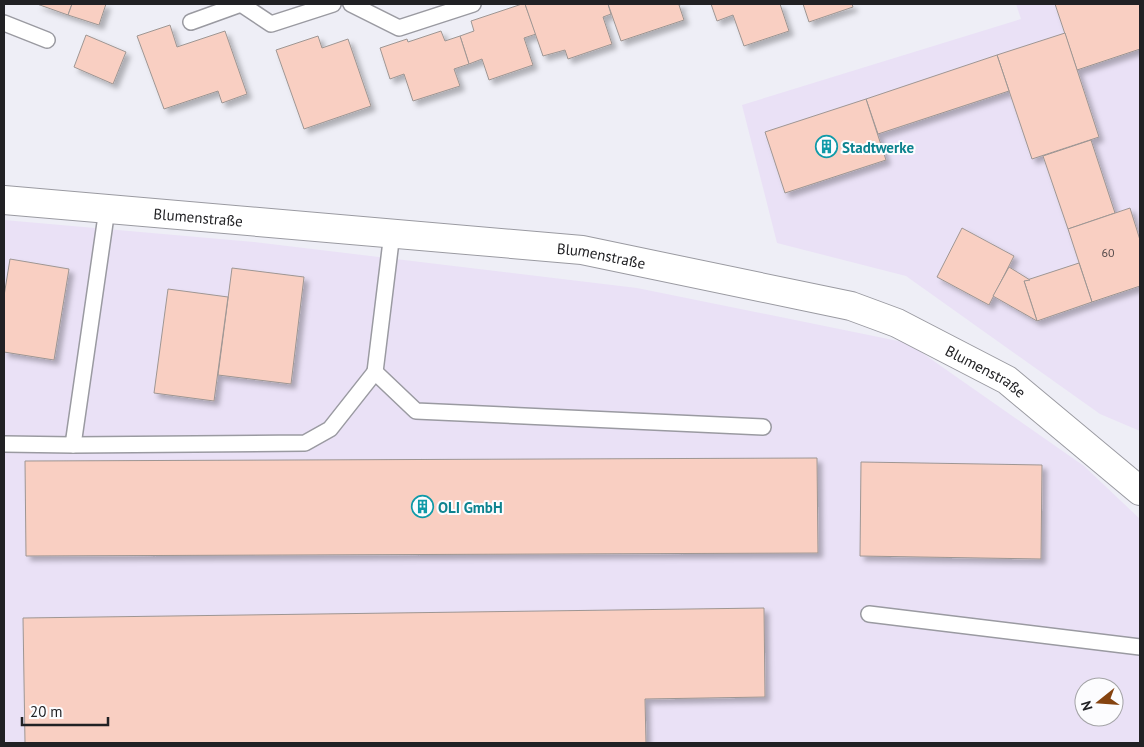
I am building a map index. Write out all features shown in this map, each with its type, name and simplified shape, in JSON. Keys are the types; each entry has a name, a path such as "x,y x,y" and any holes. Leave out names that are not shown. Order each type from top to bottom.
{"street":[{"name":"Blumenstraße","path":"4,200 582,250 860,310 897,322 1007,380 1140,491"}],"lane":[{"path":"191,22 240,4 271,24 333,4"},
{"path":"351,4 399,28 473,4"},
{"path":"4,23 47,40"},
{"path":"73,445 107,209"},
{"path":"4,444 306,443 330,429 375,372 392,233"},
{"path":"375,372 416,411 763,427"},
{"path":"869,614 1140,647"}],"shaded area":[{"path":"1016,4 1140,4 1140,431 1100,414 906,276 777,243 742,105 1021,19"},
{"path":"4,220 254,242 637,288 908,343 1084,466 1140,519 1140,743 4,743"}],"building":[{"path":"37,4 72,4 68,15"},
{"path":"72,4 106,4 99,25 68,15"},
{"path":"525,4 536,34 524,38 533,65 489,80 482,59 469,64 460,36 474,31 471,21"},
{"path":"525,4 608,4 611,14 603,17 612,44 568,59 565,50 543,56"},
{"path":"608,4 684,4 679,5 684,20 621,41"},
{"path":"711,4 780,4 789,31 744,46 733,15 717,21"},
{"path":"803,4 852,4 853,7 809,22"},
{"path":"1055,4 1140,4 1140,49 1077,70"},
{"path":"170,25 177,47 225,31 247,94 222,103 218,91 164,109 137,36"},
{"path":"441,31 445,41 460,36 469,64 454,69 460,86 413,101 404,74 390,79 380,48 407,39 408,42"},
{"path":"1065,33 1099,137 1032,159 997,55"},
{"path":"86,35 126,52 113,84 74,67"},
{"path":"318,36 322,48 348,39 371,106 304,129 276,50"},
{"path":"997,55 1009,91 878,134 866,99"},
{"name":"Stadtwerke","path":"866,99 886,160 785,193 765,132"},
{"path":"1091,140 1115,213 1068,229 1043,156"},
{"path":"1130,208 1140,240 1140,286 1092,302 1068,229"},
{"path":"962,228 1014,256 989,305 937,277"},
{"path":"10,259 69,269 54,360 4,352 4,296"},
{"path":"1079,263 1092,302 1037,321 1024,281"},
{"path":"1009,267 1030,280 1024,281 1037,321 993,296"},
{"path":"232,268 304,277 291,384 218,375"},
{"path":"168,289 228,297 214,401 154,393"},
{"name":"OLI GmbH","path":"817,458 818,553 26,556 25,461"},
{"path":"861,462 1042,465 1041,559 860,556"},
{"path":"764,608 765,697 645,699 646,743 25,743 23,618"}],"place":[{"name":"Stadtwerke","path":"826,147"},
{"name":"OLI GmbH","path":"422,507"}]}
